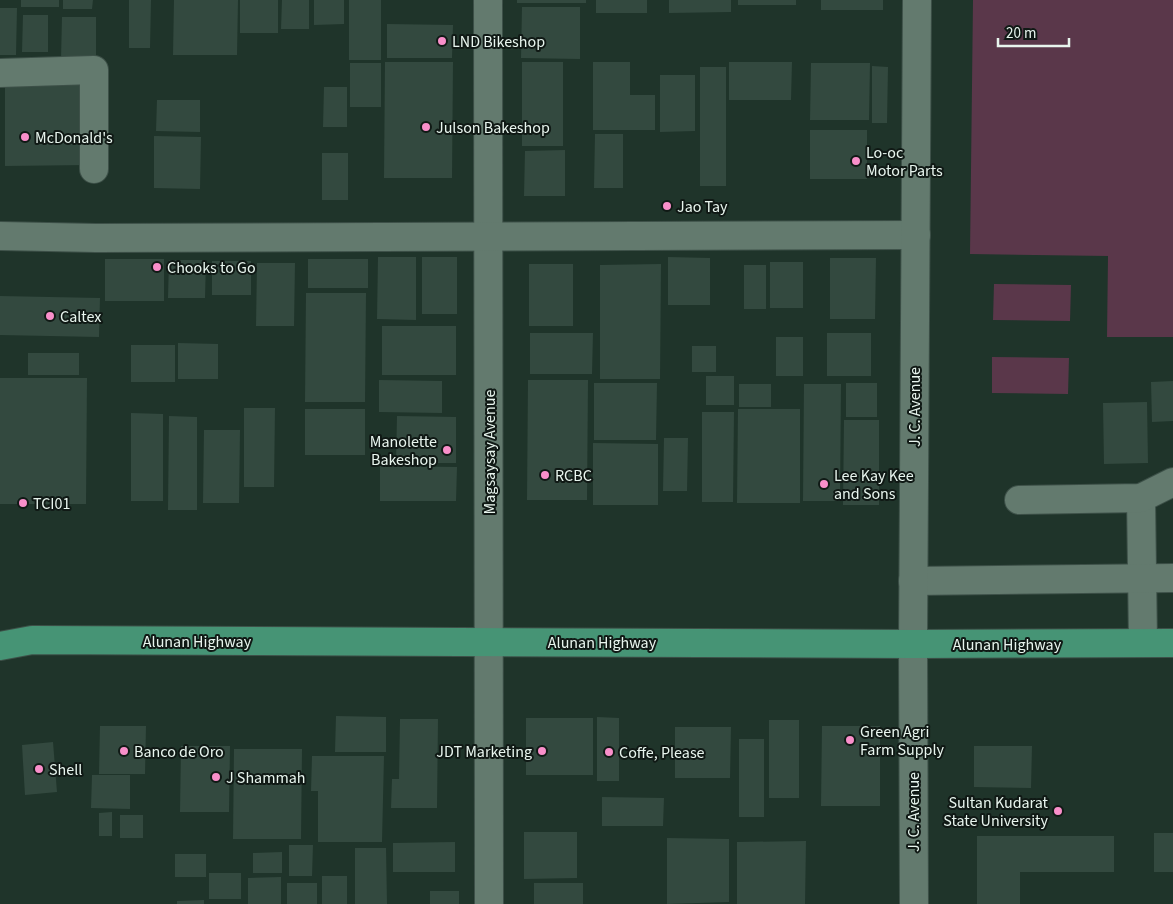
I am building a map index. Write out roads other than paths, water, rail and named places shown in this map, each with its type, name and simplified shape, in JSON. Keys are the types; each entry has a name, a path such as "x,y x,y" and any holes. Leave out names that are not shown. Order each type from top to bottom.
{"main road":[{"name":"Alunan Highway","path":"0,632 32,640"},
{"name":"Alunan Highway","path":"0,646 32,640 913,644 1173,643"}],"street":[{"name":"Magsaysay Avenue","path":"488,0 489,904"},
{"name":"J. C. Avenue","path":"914,904 913,581 917,0"},
{"path":"0,73 94,70 94,169"},
{"path":"0,236 96,238 916,235"},
{"path":"1019,500 1142,498 1173,482"},
{"path":"1142,498 1143,643"},
{"path":"913,581 1173,578"}],"place":[{"name":"LND Bikeshop","path":"442,41"},
{"name":"Julson Bakeshop","path":"426,127"},
{"name":"McDonald's","path":"25,137"},
{"name":"Lo-oc Motor Parts","path":"856,161"},
{"name":"Jao Tay","path":"667,206"},
{"name":"Chooks to Go","path":"157,267"},
{"name":"Caltex","path":"50,316"},
{"name":"Manolette Bakeshop","path":"447,450"},
{"name":"RCBC","path":"545,475"},
{"name":"Lee Kay Kee and Sons","path":"824,484"},
{"name":"TCI01","path":"23,503"},
{"name":"Green Agri Farm Supply","path":"850,740"},
{"name":"Banco de Oro","path":"124,751"},
{"name":"JDT Marketing","path":"542,751"},
{"name":"Coffe, Please","path":"609,752"},
{"name":"Shell","path":"39,769"},
{"name":"J Shammah","path":"216,777"},
{"name":"Sultan Kudarat State University","path":"1058,811"}]}
